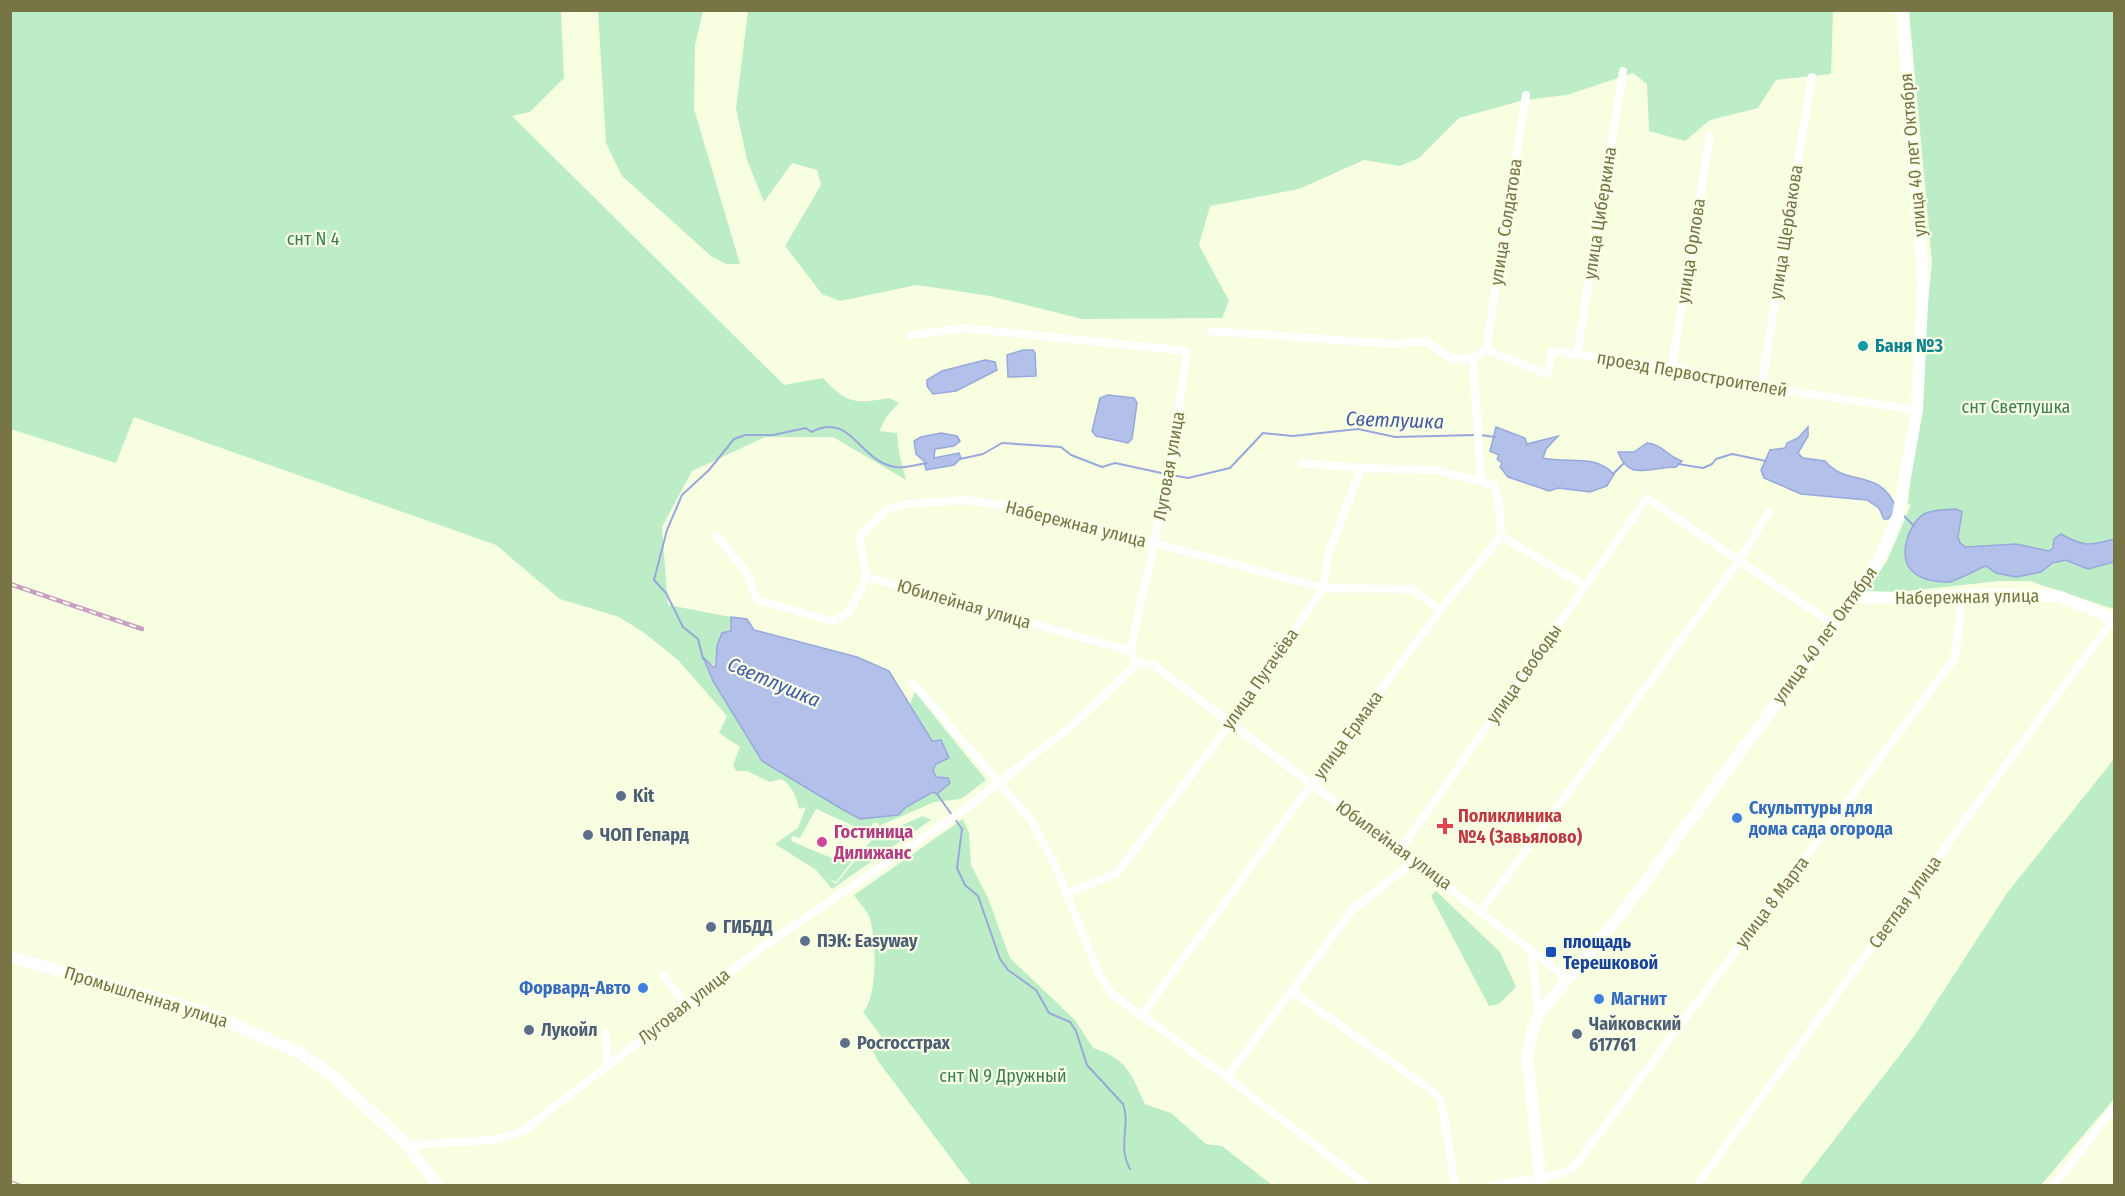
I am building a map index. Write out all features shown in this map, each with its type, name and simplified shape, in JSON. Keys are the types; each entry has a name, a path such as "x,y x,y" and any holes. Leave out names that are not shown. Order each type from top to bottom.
{"main road":[{"name":"улица 40 лет Октября","path":"1540,1181 1527,1055 1533,1028 1539,1014 1625,909 1834,625 1879,560 1900,510 1917,410 1923,282 1902,10"},
{"name":"Набережная улица","path":"1853,597 2058,596 2114,618"},
{"name":"Промышленная улица","path":"10,957 205,1012 300,1053 333,1076 407,1145 438,1185"}],"street":[{"name":"улица Циберкина","path":"1577,355 1623,70"},
{"name":"улица Щербакова","path":"1761,387 1812,76"},
{"name":"улица Солдатова","path":"1486,350 1526,95"},
{"name":"улица Орлова","path":"1672,367 1710,135"},
{"name":"Луговая улица","path":"911,335 964,328 1187,351 1168,481 1130,651"},
{"path":"1212,331 1395,344 1426,341 1452,359 1473,359 1486,350"},
{"name":"проезд Первостроителей","path":"1486,350 1547,374 1552,351 1672,367 1761,387 1917,410"},
{"path":"1473,359 1481,482"},
{"path":"1302,463 1361,468 1435,470 1494,485 1499,502 1501,537 1585,586"},
{"name":"улица Пугачёва","path":"1066,894 1117,873 1230,724 1323,588 1328,555 1361,468"},
{"name":"улица Свободы","path":"1401,849 1647,498 1740,559"},
{"name":"Набережная улица","path":"867,577 859,537 888,509 906,504 964,500 1023,508 1323,588 1403,587 1426,597 1440,610"},
{"path":"1481,910 1740,559 1769,512"},
{"path":"716,535 747,573 758,600 832,621 848,613 867,577"},
{"name":"улица Ермака","path":"1141,1016 1440,610 1501,537"},
{"path":"1740,559 1834,625"},
{"name":"Юбилейная улица","path":"867,577 1130,651"},
{"name":"улица 8 Марта","path":"1490,1185 1540,1181 1574,1167 1954,658 1962,596"},
{"name":"Светлая улица","path":"1696,1185 2114,618"},
{"path":"998,784 1075,723 1137,664 1130,651"},
{"name":"Юбилейная улица","path":"1137,664 1146,663 1155,666 1230,724 1416,860 1569,980"},
{"path":"912,682 1031,820 1055,865 1099,974 1112,994 1227,1077 1368,1185"},
{"name":"Луговая улица","path":"407,1145 494,1140 523,1131 761,948 964,810 998,784"},
{"path":"1227,1077 1353,909 1416,860"},
{"path":"1531,950 1539,1014"},
{"path":"663,975 686,1004"},
{"path":"1292,991 1435,1093 1441,1100 1455,1185"},
{"path":"606,1032 607,1067"},
{"path":"2053,1185 2115,1108"}],"green space":[{"name":"снт N 4","path":"11,11 561,11 564,78 530,112 512,116 784,385 823,378 839,393 852,400 868,401 889,398 899,403 887,416 879,431 897,433 906,480 833,437 765,437 692,471 662,527 668,605 731,617 731,631 717,646 716,666 704,661 713,681 762,761 840,808 860,819 898,815 906,807 933,792 937,794 948,778 936,777 933,770 936,764 948,758 924,731 909,706 915,692 986,780 961,799 934,802 879,826 877,822 872,824 873,829 865,831 816,809 800,838 792,836 791,841 834,859 863,847 836,882 828,878 836,884 874,837 923,816 931,820 832,889 816,870 775,844 798,828 806,807 799,809 793,792 781,779 770,782 747,771 736,771 733,765 740,747 719,733 727,716 678,660 643,632 619,617 560,599 496,545 134,417 116,463 11,429"},
{"path":"598,11 703,11 695,45 694,109 740,264 726,264 711,256 622,176 606,143"},
{"path":"748,11 1833,11 1831,74 1776,80 1758,108 1710,120 1685,141 1649,131 1647,84 1633,73 1567,95 1524,100 1459,118 1419,158 1400,166 1364,160 1299,189 1210,206 1199,245 1229,301 1222,318 1082,319 990,296 917,285 840,301 822,294 785,246 821,185 817,170 792,163 764,202 747,160 736,108"},
{"name":"снт Светлушка","path":"1909,11 2114,11 2114,539 2087,544 2061,534 2049,551 2016,544 1966,547 1960,543 1958,537 1962,512 1954,510 1939,514 1906,543 1909,561 1918,576 1950,582 1986,566 2009,574 2024,574 2039,571 2065,560 2088,569 2114,562 2114,609 2030,581 1999,581 1889,593 1865,593 1887,561 1911,505 1908,504 1932,262"},
{"path":"2114,759 2114,1099 2041,1185 1799,1185 1913,1038 2007,893"},
{"name":"снт N 9 Дружный","path":"963,819 969,833 971,865 988,898 1010,958 1075,1020 1093,1048 1121,1062 1136,1084 1145,1104 1171,1113 1206,1144 1222,1146 1272,1185 971,1185 878,1061 871,1047 881,1036 863,1012 868,1005 873,982 874,940 869,916 854,895"},
{"path":"1436,891 1500,952 1516,987 1499,1004 1489,1006 1431,896"}],"water":[{"path":"1023,350 1033,350 1035,353 1036,376 1008,377 1007,355"},
{"path":"985,360 995,362 997,370 956,391 933,394 927,386 927,380 942,371"},
{"path":"1108,395 1134,398 1137,403 1132,439 1128,443 1096,436 1092,431 1100,398"},
{"path":"1496,427 1525,438 1527,444 1558,436 1546,449 1543,458 1598,463 1614,474 1607,486 1590,492 1558,488 1549,491 1508,477 1500,467 1502,463 1497,459 1499,455 1490,451"},
{"path":"1808,427 1808,436 1798,453 1803,458 1825,461 1843,474 1872,482 1881,487 1890,496 1897,509 1888,519 1884,519 1879,508 1867,500 1801,494 1764,478 1761,470 1770,450 1785,448 1787,443 1798,438"},
{"path":"941,433 957,436 960,441 954,446 935,449 934,458 959,453 961,458 954,465 926,470 924,461 916,454 914,441 921,437"},
{"path":"1647,443 1657,446 1682,461 1676,467 1641,471 1628,467 1618,452 1634,452"},
{"path":"1956,509 1962,512 1958,537 1960,543 1966,547 2016,544 2049,551 2053,548 2054,539 2061,534 2087,544 2114,539 2114,562 2088,569 2065,560 2053,563 2041,572 2016,577 1996,573 1986,566 1948,582 1929,580 1917,575 1908,566 1905,550 1913,525 1928,512"},
{"path":"731,617 747,619 754,630 857,657 889,671 932,741 941,740 949,758 936,764 933,770 936,777 948,778 950,783 937,794 933,792 906,807 898,815 860,819 762,761 713,681 703,657 713,667 716,666 717,646 722,633 731,631"}],"waterway":[{"name":"Светлушка","path":"703,659 698,639 683,627 666,593 654,580 667,530 682,495 709,470 734,439 745,435 773,435 806,428 811,432 825,427 836,428 846,432 882,463 895,467 927,463"},
{"name":"Светлушка","path":"1171,475 1188,478 1230,468 1263,433 1293,436 1358,429 1395,437 1475,435"},
{"name":"Светлушка","path":"1480,435 1495,437"},
{"name":"Светлушка","path":"960,459 983,454 1002,443 1061,447 1071,455 1102,467 1115,463 1166,474"},
{"name":"Светлушка","path":"1678,464 1703,468 1712,464 1716,459 1732,454 1766,461"},
{"name":"Светлушка","path":"1613,474 1623,464"},
{"name":"Светлушка","path":"1903,515 1914,526"},
{"name":"Светлушка","path":"937,794 962,829 957,868 965,885 978,896 1000,959 1008,970 1036,990 1049,1013 1070,1022 1076,1031 1087,1065 1123,1104 1126,1119 1124,1144 1130,1169"}],"railway":[{"path":"10,584 142,629"},
{"path":"10,1182 20,1186"}],"place":[{"name":"Баня №3","path":"1863,346"},
{"name":"Kit","path":"621,796"},
{"name":"Скульптуры для дома сада огорода","path":"1737,818"},
{"name":"Поликлиника №4 (Завьялово)","path":"1445,826"},
{"name":"ЧОП Гепард","path":"588,835"},
{"name":"Гостиница Дилижанс","path":"822,842"},
{"name":"ГИБДД","path":"711,927"},
{"name":"ПЭК: Easyway","path":"805,941"},
{"name":"площадь Терешковой","path":"1551,952"},
{"name":"Форвард-Авто","path":"643,988"},
{"name":"Магнит","path":"1599,999"},
{"name":"Лукойл","path":"529,1030"},
{"name":"Чайковский 617761","path":"1577,1034"},
{"name":"Росгосстрах","path":"845,1043"}]}
